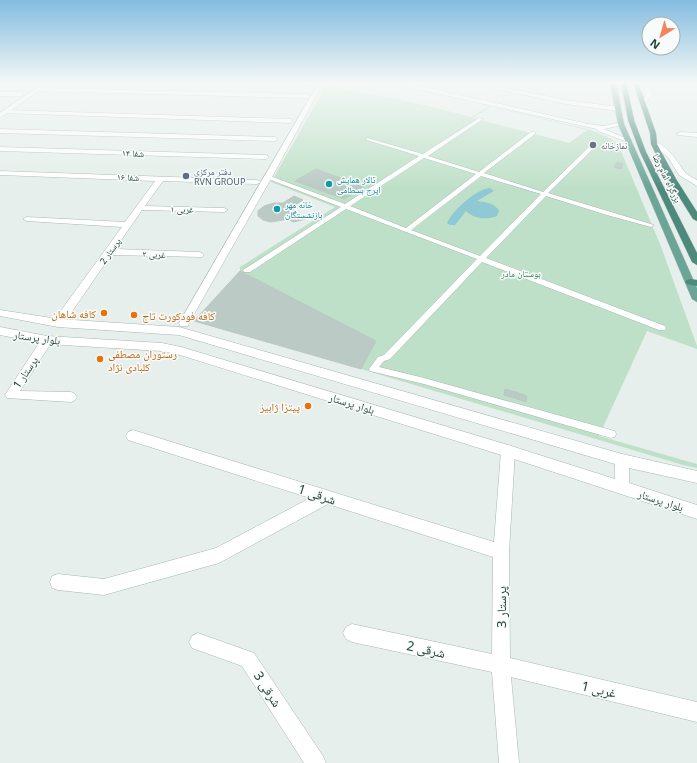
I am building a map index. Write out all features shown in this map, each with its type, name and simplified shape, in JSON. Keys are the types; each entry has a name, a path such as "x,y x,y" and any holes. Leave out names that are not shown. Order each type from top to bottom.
{"highway":[{"name":"بزرگراه امام رضا","path":"631,118 643,152 697,262"},
{"name":"بزرگراه امام رضا","path":"648,118 653,133 654,144 672,179 697,219"}],"main road":[{"path":"620,118 621,124 694,282 697,299"},
{"path":"629,141 643,152"}],"street":[{"path":"205,118 290,120"},
{"path":"184,323 301,118"},
{"path":"551,118 588,126 605,128 612,128 621,124"},
{"path":"247,270 480,119"},
{"path":"588,126 629,141"},
{"path":"0,131 275,139"},
{"path":"407,230 533,133"},
{"path":"680,134 697,135"},
{"path":"369,139 609,214 651,225"},
{"path":"654,144 671,156 682,173 697,184"},
{"path":"592,147 545,193 387,357 382,359 373,369 424,381 611,434"},
{"name":"شفا ۱۴","path":"0,149 266,157"},
{"name":"شفا ۱۶","path":"0,172 257,182"},
{"path":"268,177 662,328"},
{"name":"پرستار 2","path":"58,323 161,178"},
{"name":"۱ غربی","path":"140,208 224,210"},
{"path":"27,219 128,225"},
{"name":"۲ غربی","path":"109,252 199,255"},
{"name":"بلوار پرستار","path":"0,313 58,323 179,332 622,460 697,477"},
{"name":"بلوار پرستار","path":"0,331 47,340 162,347 181,350 508,451 697,512"},
{"name":"پرستار 1","path":"47,340 11,395 71,397"},
{"name":"شرقی 1","path":"133,436 501,552"},
{"name":"پرستار 3","path":"508,451 501,552 501,665 509,763"},
{"path":"622,460 622,487"},
{"path":"58,582 104,587 219,555 327,498"},
{"name":"شرقی 2","path":"352,633 501,665"},
{"name":"شرقی 3","path":"198,642 248,658 316,763"},
{"name":"غربی 1","path":"501,665 697,712"}],"green space":[{"name":"بوستان مادر","path":"308,118 474,118 569,143 587,130 535,118 538,118 591,130 608,137 618,144 660,244 697,349 647,331 599,436 697,464 697,468 361,369 376,341 240,271 240,267 335,207 271,182"}],"water":[{"path":"490,188 494,191 477,201 490,203 495,206 499,211 497,216 480,218 469,214 466,211 455,225 450,225 447,223 465,201 478,192"}],"building":[{"path":"617,162 623,164 621,169 614,167"},
{"name":"تالار همایش ایرج بسطامی","path":"316,169 364,187 344,199 295,181"},
{"name":"خانه مهر بازنشستگان","path":"294,196 303,200 292,207 295,211 294,214 306,219 293,222 288,219 271,222 263,220 258,216 258,211 264,206 274,203 283,203"},
{"path":"240,271 376,341 361,369 194,321"},
{"path":"505,389 516,392 514,398 504,395"},
{"path":"516,392 527,396 526,402 514,398"}],"place":[{"name":"نمازخانه","path":"593,145"},
{"name":"دفتر مرکزی RVN GROUP","path":"186,176"},
{"name":"تالار همایش ایرج بسطامی","path":"329,184"},
{"name":"خانه مهر بازنشستگان","path":"277,209"},
{"name":"کافه شاهان","path":"104,313"},
{"name":"کافه فودکورت تاج","path":"134,315"},
{"name":"رستوران مصطفی کلبادی نژاد","path":"100,359"},
{"name":"پیتزا ژابیز","path":"308,406"}]}
